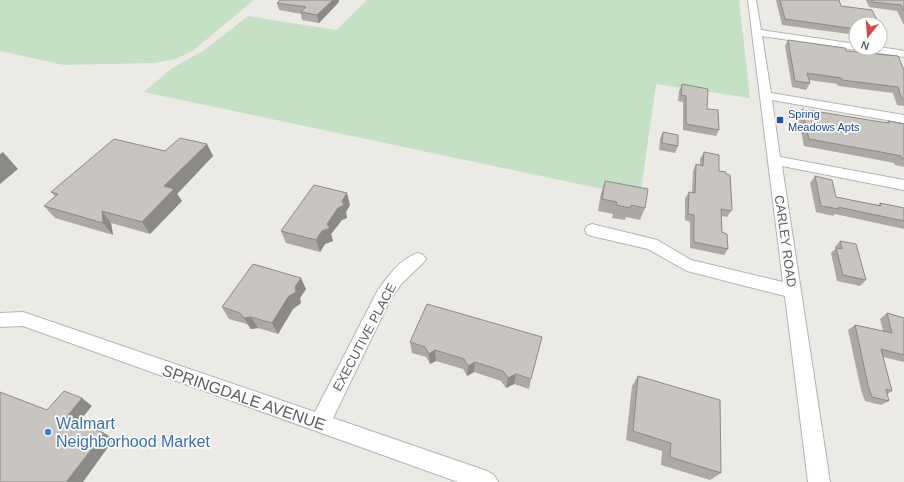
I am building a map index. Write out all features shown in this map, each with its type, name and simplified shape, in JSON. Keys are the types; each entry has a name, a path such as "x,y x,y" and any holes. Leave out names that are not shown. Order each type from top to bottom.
{"street":[{"name":"CARLEY ROAD","path":"752,0 819,482"},
{"path":"756,32 848,46"},
{"path":"888,51 904,54"},
{"path":"765,96 904,119"},
{"path":"775,160 904,185"},
{"path":"592,230 652,244 686,265 793,292"},
{"name":"EXECUTIVE PLACE","path":"320,423 384,295 396,278 418,259"},
{"name":"SPRINGDALE AVENUE","path":"0,320 23,319 487,482"}],"green space":[{"path":"0,0 254,0 194,50 176,59 153,63 64,65 0,51"},
{"path":"367,0 739,0 750,98 656,84 640,197 144,92 171,69 206,49 248,16 336,30"}],"building":[{"path":"280,0 333,0 317,15 301,12 306,7 277,3"},
{"path":"780,0 839,0 841,6 872,10 875,16 848,16 848,28 785,19"},
{"path":"872,0 904,0 904,11 901,5 872,2"},
{"path":"788,40 845,48 846,51 848,51 848,56 898,56 904,70 904,99 902,99 898,87 842,80 841,78 807,73 810,83 795,81"},
{"path":"682,84 708,89 707,109 718,110 719,130 686,124 686,96 681,95"},
{"path":"802,109 875,121 889,123 888,121 904,124 904,159 901,156 809,139"},
{"path":"663,132 678,135 678,146 662,143"},
{"path":"180,138 207,144 164,186 174,189 142,222 102,211 103,223 44,206 58,194 51,192 114,139 165,151"},
{"path":"704,152 719,155 719,171 726,172 726,174 730,175 732,209 731,211 721,209 722,232 727,234 728,249 694,242 694,215 688,214 689,192 695,193 696,164 703,166"},
{"path":"815,176 832,180 836,197 881,206 880,203 904,208 904,221 838,207 839,209 821,206"},
{"path":"605,181 648,189 645,208 631,205 630,208 616,205 617,202 602,199"},
{"path":"314,185 347,193 342,201 344,205 338,208 327,224 330,228 322,231 316,240 281,231"},
{"path":"840,241 856,244 866,280 843,275 836,248 842,249"},
{"path":"253,264 301,278 295,287 296,292 288,297 272,323 251,317 244,318 240,313 222,307"},
{"path":"427,304 542,337 531,379 516,374 508,378 503,371 475,362 468,366 464,359 435,350 429,354 425,347 410,342"},
{"path":"887,313 904,318 904,355 881,349 892,391 886,389 889,401 872,397 855,325 892,333"},
{"path":"638,376 720,400 721,473 670,457 671,443 633,431"},
{"name":"Walmart Neighborhood Market","path":"64,391 82,398 66,418 104,433 67,481 69,482 0,482 0,392 47,410"}],"place":[{"name":"Spring Meadows Apts","path":"780,120"},
{"name":"Walmart Neighborhood Market","path":"48,432"}]}
